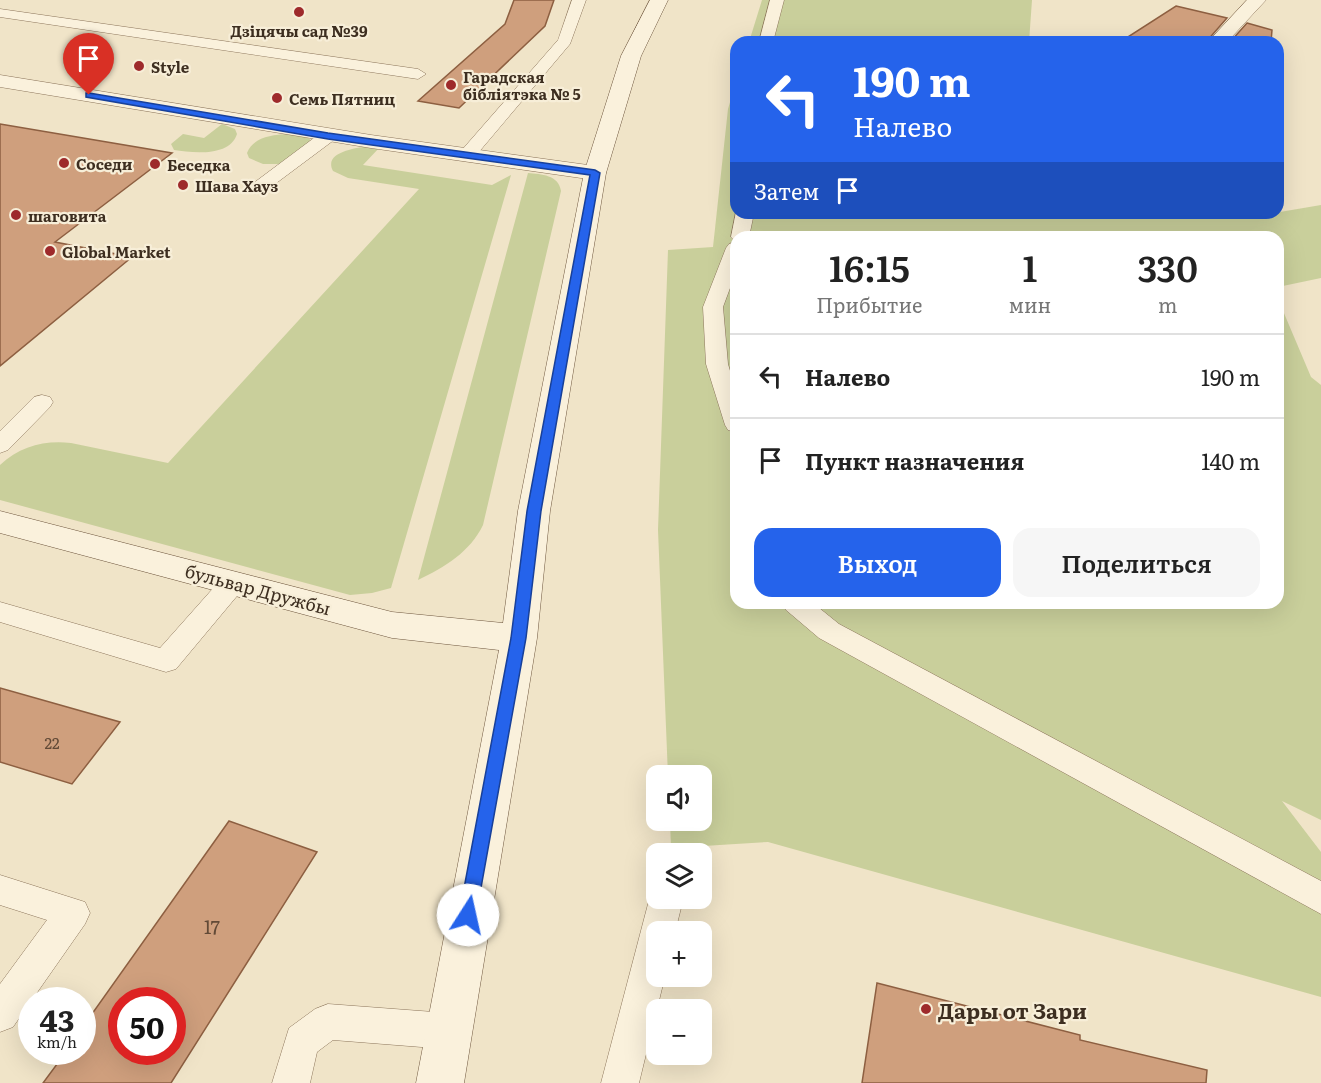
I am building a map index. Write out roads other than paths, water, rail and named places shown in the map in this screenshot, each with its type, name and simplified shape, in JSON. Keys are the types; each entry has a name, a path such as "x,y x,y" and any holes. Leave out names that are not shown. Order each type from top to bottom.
{"main road":[{"path":"440,1083 447,1031 519,638 534,511 595,173 631,56 659,0"},
{"path":"1223,36 1257,0"},
{"path":"0,81 256,122 328,136 595,173"},
{"name":"бульвар Дружбы","path":"0,522 392,625 519,638"}],"lane":[{"path":"467,155 565,41 579,0"},
{"path":"768,36 777,0"},
{"path":"0,13 418,74"},
{"path":"261,186 328,136"},
{"path":"730,263 713,307 717,363 730,405"},
{"path":"0,444 42,402"},
{"path":"0,612 166,661 233,583"},
{"path":"802,609 829,632 1228,846 1321,899"},
{"path":"0,890 74,913 0,1014"},
{"path":"621,1083 646,981"},
{"path":"291,1083 302,1041 328,1022 447,1031"}],"place":[{"name":"Дзіцячы сад №39","path":"299,12"},
{"name":"Style","path":"139,66"},
{"name":"Гарадская бібліятэка № 5","path":"451,85"},
{"name":"Семь Пятниц","path":"277,98"},
{"name":"Соседи","path":"64,163"},
{"name":"Беседка","path":"155,164"},
{"name":"Шава Хауз","path":"183,185"},
{"name":"шаговита","path":"16,215"},
{"name":"Global Market","path":"50,251"},
{"name":"Дары от Зари","path":"926,1009"}]}
